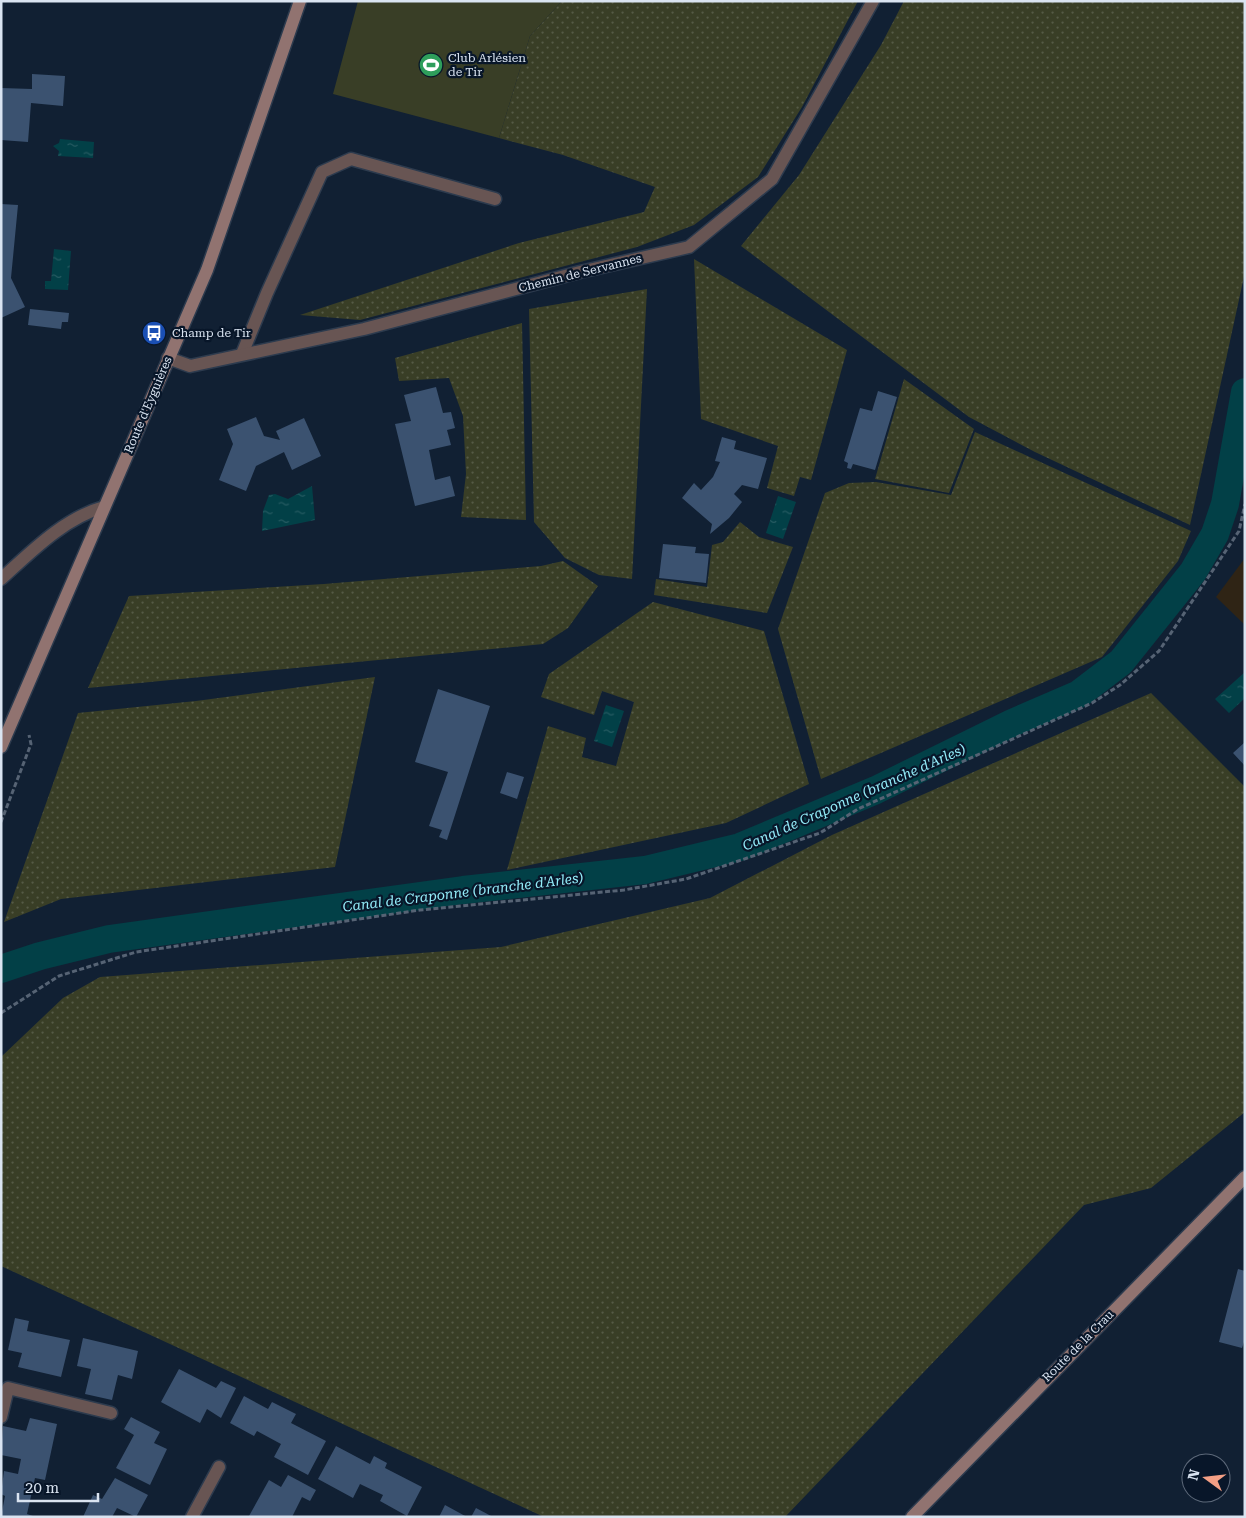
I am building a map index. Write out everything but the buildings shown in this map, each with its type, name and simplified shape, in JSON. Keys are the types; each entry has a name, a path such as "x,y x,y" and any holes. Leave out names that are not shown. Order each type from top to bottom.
{"main road":[{"name":"Route d'Eyguières","path":"1,746 207,270 300,1"},
{"name":"Route de la Crau","path":"912,1517 1245,1177"}],"street":[{"name":"Chemin de Servannes","path":"168,358 190,366 364,329 570,274 689,246 772,179 873,1"},
{"path":"242,354 266,293 322,172 351,159 495,199"},
{"path":"1,579 51,535 92,510 104,507"},
{"path":"1,1417 8,1388 111,1413"},
{"path":"192,1517 219,1467"}],"path":[{"path":"1,1013 59,976 136,952 420,910 633,889 686,879 820,832 858,809 1092,703 1120,685 1159,651 1239,531 1245,504"},
{"path":"1,822 31,744 28,728"}],"shaded area":[{"name":"Club Arlésien de Tir","path":"358,1 562,1 530,36 499,138 333,94"},
{"path":"562,1 858,1 802,107 758,177 694,225 637,247 360,320 300,315 519,243 644,212 655,187 563,155 499,138 530,36"},
{"path":"904,1 1245,1 1245,272 1190,525 1035,452 969,417 741,246 799,175 881,45"},
{"path":"694,259 847,350 811,480 800,477 794,496 767,488 778,446 701,419"},
{"path":"647,289 632,579 599,575 565,558 534,522 529,309"},
{"path":"522,323 526,520 461,517 466,474 463,416 449,378 399,381 395,358"},
{"path":"904,379 974,429 949,493 875,479"},
{"path":"975,432 1191,531 1178,561 1102,657 821,779 778,629 825,493 849,483 876,482 951,495"},
{"path":"740,522 759,537 793,547 767,613 654,595 656,579 707,587 712,545 723,542"},
{"path":"1245,558 1245,625 1216,597"},
{"path":"563,561 598,586 568,628 543,644 88,688 129,596 324,584 541,566"},
{"path":"653,602 764,631 809,784 726,823 507,870 548,726 586,738 582,757 616,766 634,702 602,691 594,715 541,697 549,674"},
{"path":"375,677 335,867 61,899 4,922 78,713 196,701"},
{"path":"1151,693 1245,787 1245,1112 1151,1188 1084,1205 785,1517 544,1517 1,1266 1,1057 63,998 100,977 501,947 710,898 832,835"}],"water":[{"path":"60,139 94,142 93,158 58,156 59,151 53,146 59,143"},
{"path":"54,249 71,251 68,290 45,289 45,281 51,281"},
{"path":"312,486 315,520 262,531 263,511 269,495 275,494 288,499"},
{"path":"778,496 796,502 783,539 766,533"},
{"path":"1245,672 1245,698 1229,713 1215,699"},
{"path":"606,705 624,711 612,747 594,741"}],"waterway":[{"name":"Canal de Craponne (branche d'Arles)","path":"1,969 40,956 109,939 463,890 645,870 740,847 876,790 1012,723 1079,694 1121,662 1193,572 1215,534 1225,504 1245,392"}],"place":[{"name":"Club Arlésien de Tir","path":"431,65"},
{"name":"Champ de Tir","path":"154,333"}]}
